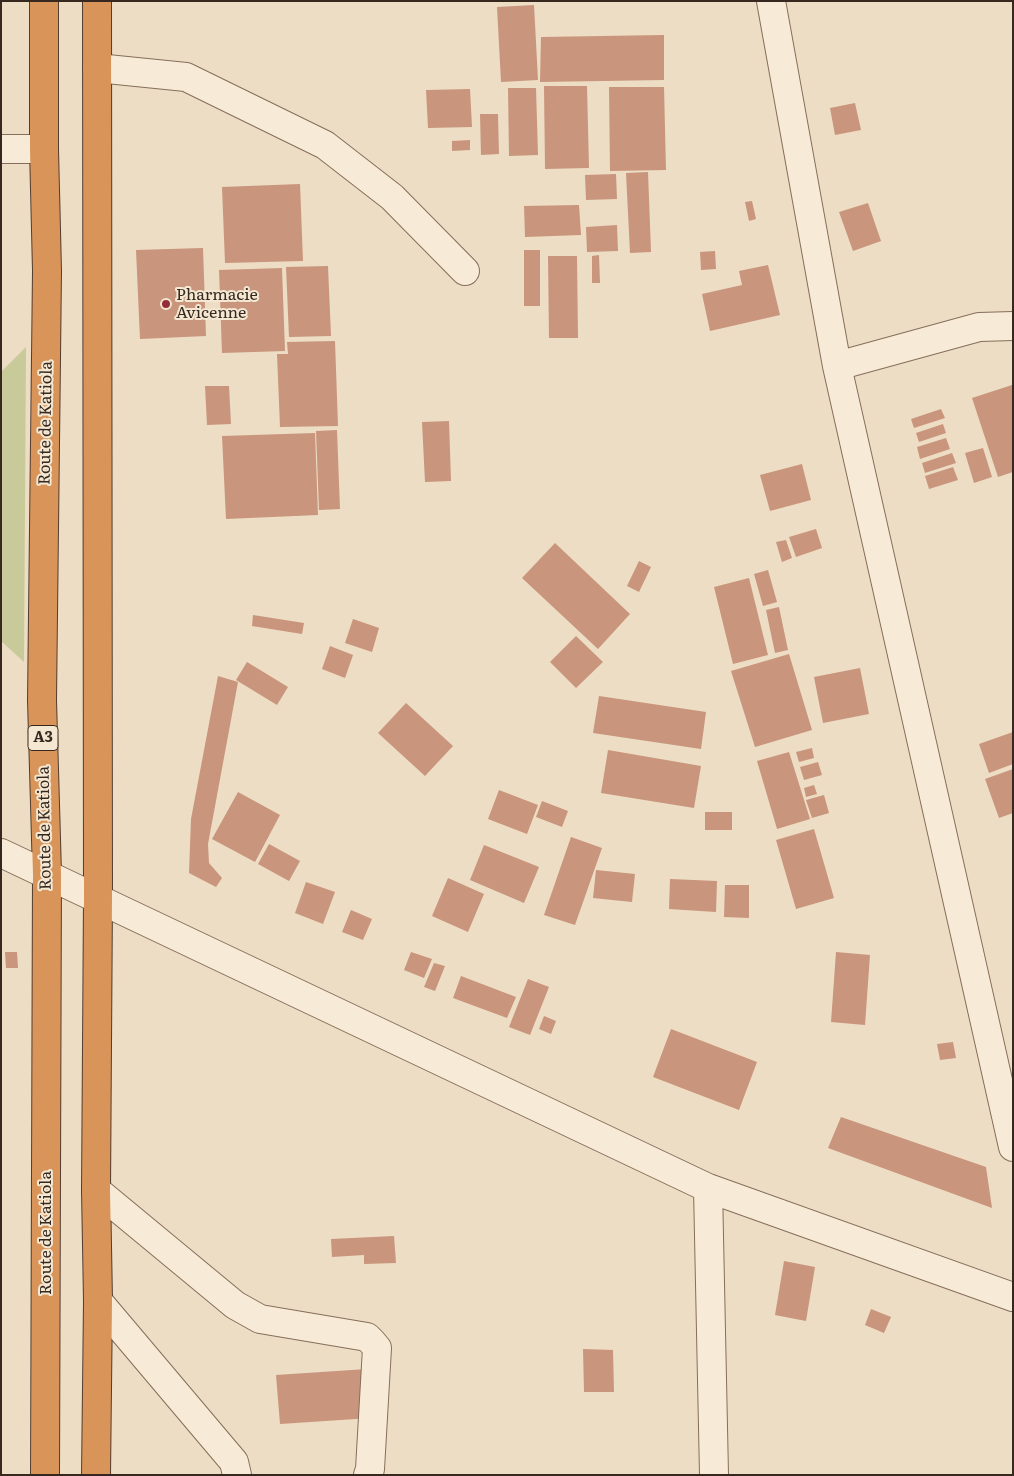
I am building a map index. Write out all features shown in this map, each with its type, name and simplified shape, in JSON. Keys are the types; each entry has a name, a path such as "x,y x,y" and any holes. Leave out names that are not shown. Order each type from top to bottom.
{"highway":[{"name":"Route de Katiola","path":"44,1 44,149 47,271 42,700 47,874 45,1475"},
{"path":"96,1475 98,1301 96,1190 98,898 97,1"}],"street":[{"path":"771,1 837,366 1013,1147"},
{"path":"97,68 186,77 325,145 392,197 465,271"},
{"path":"1,149 44,149"},
{"path":"837,366 979,327 1013,326"},
{"path":"1,853 708,1188 1013,1297"},
{"path":"708,1188 714,1475"},
{"path":"96,1190 235,1305 260,1319 367,1337 372,1342 377,1348 370,1469 368,1475"},
{"path":"98,1301 234,1462 237,1475"}],"green space":[{"path":"26,347 24,662 1,641 1,372"}],"building":[{"path":"534,5 538,80 501,82 497,7"},
{"path":"664,35 664,80 540,82 541,37"},
{"path":"544,86 587,86 589,168 545,169"},
{"path":"609,87 664,87 666,170 610,171"},
{"path":"508,88 536,88 538,155 509,156"},
{"path":"470,89 472,127 428,128 426,90"},
{"path":"855,103 861,130 835,135 830,108"},
{"path":"480,114 498,114 499,154 481,155"},
{"path":"470,140 470,150 452,151 452,141"},
{"path":"648,172 651,252 630,253 626,173"},
{"path":"616,174 617,199 586,200 585,175"},
{"path":"300,184 303,261 225,263 222,187"},
{"path":"752,201 756,219 749,221 745,202"},
{"path":"868,203 881,241 853,251 839,212"},
{"path":"579,205 581,235 525,237 524,206"},
{"path":"617,225 618,251 587,252 586,227"},
{"path":"203,248 206,336 140,339 136,250"},
{"path":"524,250 540,250 540,306 524,306"},
{"path":"715,251 716,269 701,270 700,252"},
{"path":"599,255 600,283 592,283 592,256"},
{"path":"548,256 577,256 578,338 549,338"},
{"path":"768,265 780,315 710,331 702,294 742,285 739,271"},
{"path":"328,266 331,336 289,337 286,267"},
{"path":"282,268 285,351 222,353 219,270"},
{"path":"335,341 338,426 280,427 277,354 288,354 287,342"},
{"path":"1012,385 1013,472 998,477 972,398"},
{"path":"205,386 229,386 231,424 207,425"},
{"path":"941,409 945,418 914,428 911,419"},
{"path":"449,421 451,481 425,482 422,422"},
{"path":"943,424 946,433 919,442 916,433"},
{"path":"337,430 340,509 319,510 316,431"},
{"path":"315,433 318,515 226,519 222,436"},
{"path":"946,438 950,449 920,459 917,447"},
{"path":"983,448 992,477 974,483 965,453"},
{"path":"952,453 956,463 925,473 922,463"},
{"path":"802,464 811,500 770,511 760,475"},
{"path":"953,467 958,480 929,489 925,476"},
{"path":"816,529 822,548 796,557 789,537"},
{"path":"786,540 792,558 782,562 776,542"},
{"path":"555,543 630,614 598,649 522,578"},
{"path":"639,561 651,567 639,592 627,586"},
{"path":"768,570 777,602 763,606 754,574"},
{"path":"749,578 768,655 733,664 714,587"},
{"path":"779,607 788,650 775,653 766,610"},
{"path":"253,615 304,623 302,634 252,626"},
{"path":"353,619 379,628 372,652 345,643"},
{"path":"576,636 603,662 576,688 550,662"},
{"path":"330,646 353,655 345,678 322,669"},
{"path":"789,654 812,730 755,747 731,671"},
{"path":"247,662 288,687 277,705 236,680"},
{"path":"860,668 869,714 823,723 814,677"},
{"path":"218,676 238,682 208,844 209,863 222,878 216,887 189,873 191,819"},
{"path":"599,696 706,712 701,749 593,733"},
{"path":"406,703 453,746 425,776 378,733"},
{"path":"1013,732 1013,764 989,773 979,744"},
{"path":"812,748 814,758 799,762 796,752"},
{"path":"608,750 701,766 694,808 601,793"},
{"path":"789,752 810,819 777,829 757,761"},
{"path":"818,762 822,775 804,780 800,767"},
{"path":"1013,769 1013,813 999,818 985,779"},
{"path":"814,785 817,794 806,797 804,788"},
{"path":"499,790 538,805 527,834 488,819"},
{"path":"238,792 280,815 255,862 212,839"},
{"path":"824,795 829,813 812,818 806,800"},
{"path":"542,801 568,811 562,827 536,817"},
{"path":"705,812 732,812 732,830 705,830"},
{"path":"814,829 834,898 796,909 776,840"},
{"path":"571,837 602,848 575,925 544,915"},
{"path":"269,844 300,861 289,881 258,864"},
{"path":"484,845 539,867 524,903 470,880"},
{"path":"596,870 635,874 632,902 593,898"},
{"path":"448,878 484,894 468,932 432,916"},
{"path":"670,879 717,881 716,912 669,909"},
{"path":"306,882 335,892 323,924 295,913"},
{"path":"725,885 749,885 749,918 724,917"},
{"path":"351,910 372,919 363,940 342,932"},
{"path":"5,952 17,952 18,968 6,968"},
{"path":"411,952 432,959 424,978 404,970"},
{"path":"836,952 870,955 865,1025 831,1022"},
{"path":"434,963 445,966 435,991 424,987"},
{"path":"461,976 516,997 507,1018 453,998"},
{"path":"528,979 549,987 530,1035 509,1027"},
{"path":"544,1016 556,1021 551,1034 539,1029"},
{"path":"671,1029 757,1062 739,1110 653,1077"},
{"path":"953,1042 956,1058 940,1060 937,1044"},
{"path":"841,1117 986,1167 992,1208 828,1148"},
{"path":"394,1236 396,1263 364,1264 364,1255 332,1257 331,1239"},
{"path":"784,1261 815,1267 806,1321 775,1315"},
{"path":"871,1309 891,1317 884,1333 865,1325"},
{"path":"583,1349 613,1350 614,1392 584,1392"},
{"path":"367,1369 371,1418 280,1424 276,1375"}],"place":[{"name":"Pharmacie Avicenne","path":"166,304"}]}
